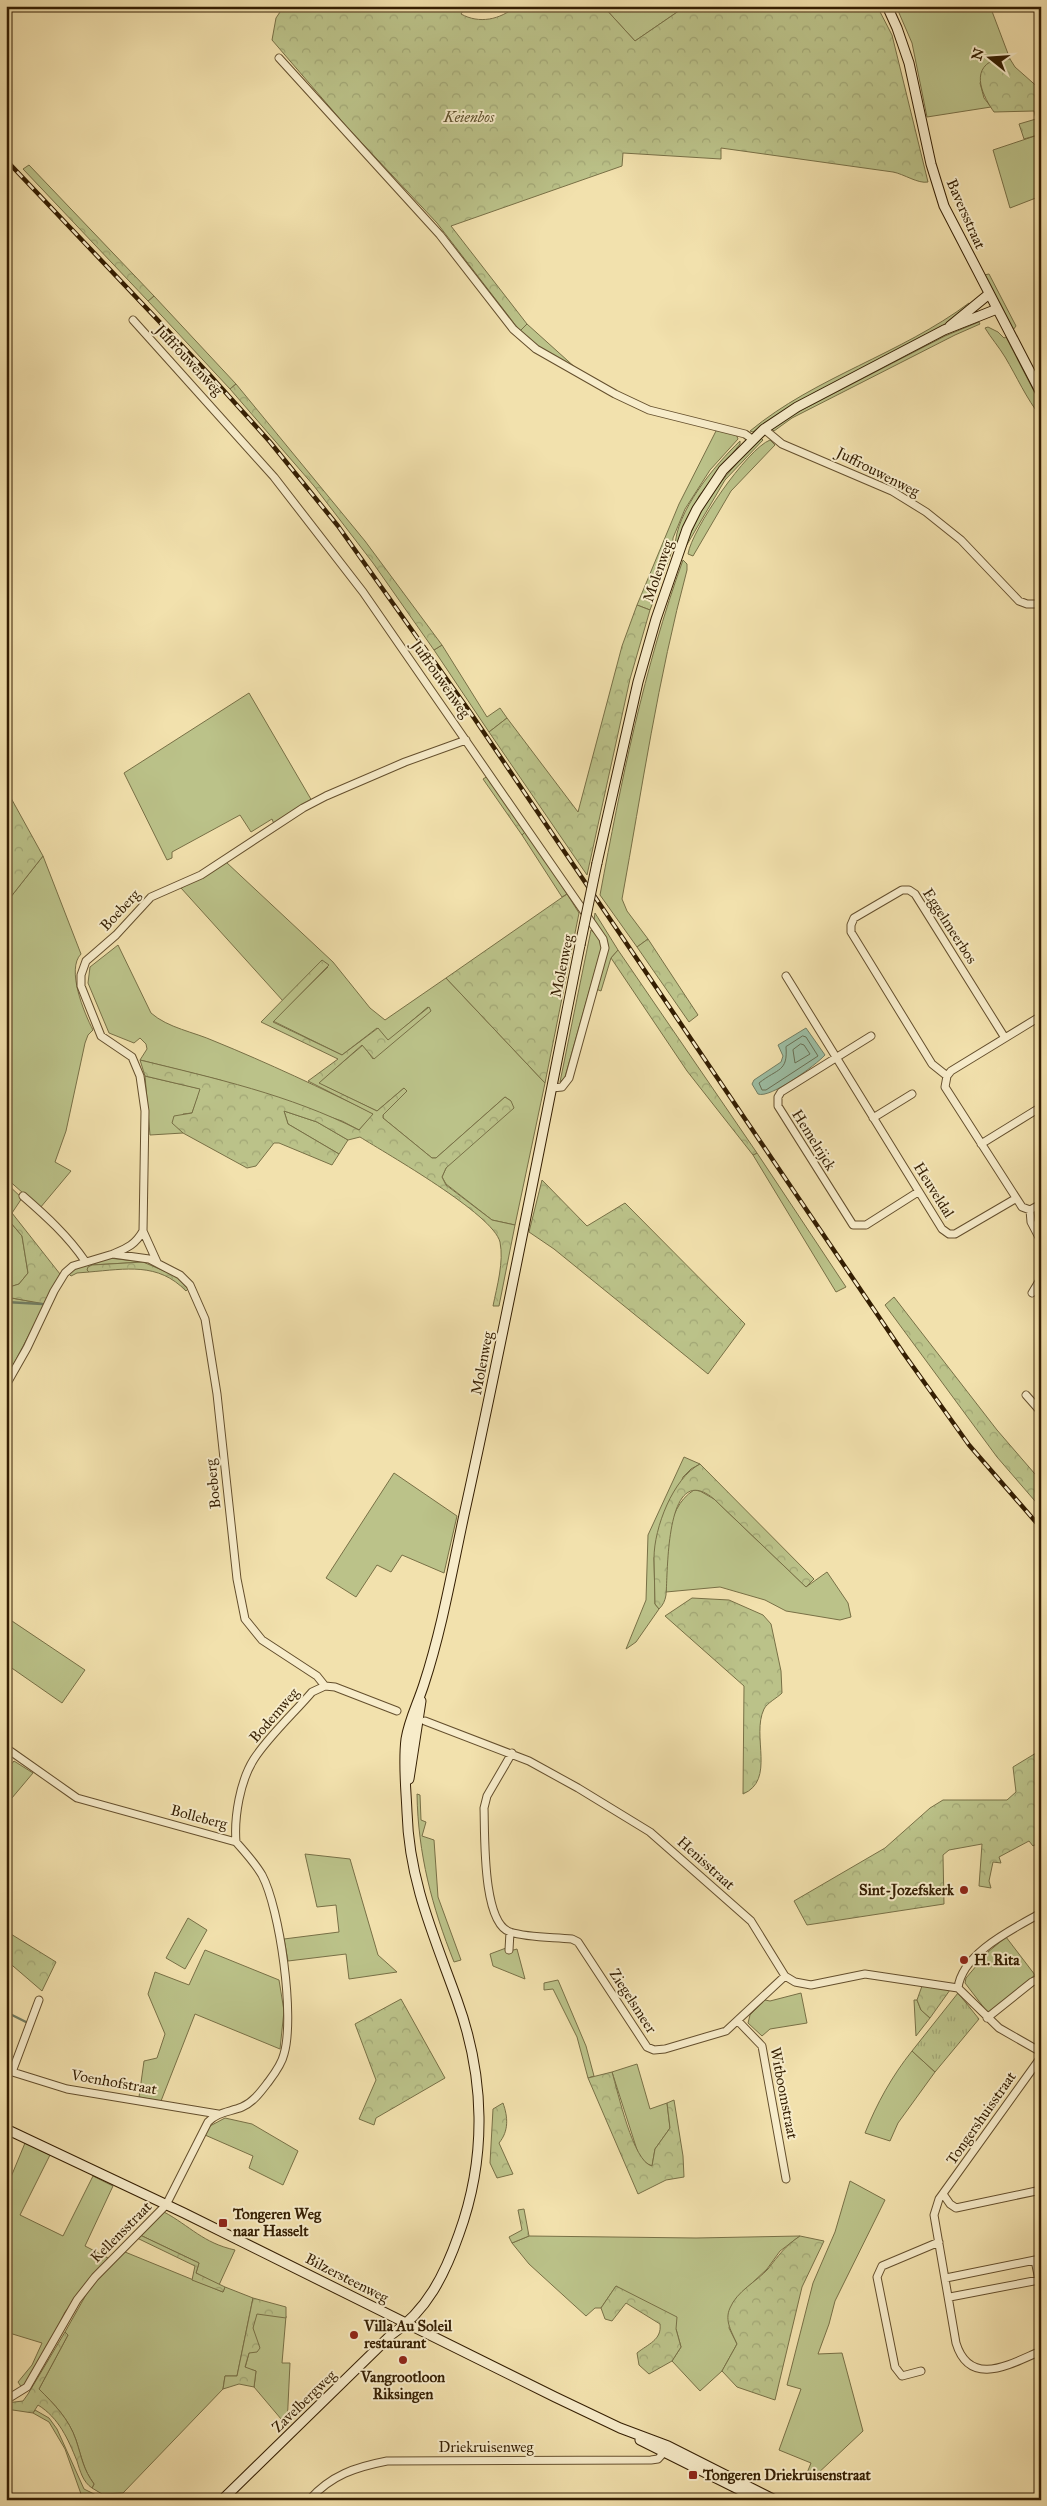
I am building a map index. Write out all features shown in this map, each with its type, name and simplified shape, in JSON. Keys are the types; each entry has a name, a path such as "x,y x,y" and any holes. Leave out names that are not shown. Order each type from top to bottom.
{"main road":[{"name":"Baversstraat","path":"887,6 909,63 931,164 944,206 1041,393"},
{"name":"Molenweg","path":"944,330 989,294"},
{"name":"Molenweg","path":"407,1788 405,1771 407,1736 413,1712 424,1686 452,1573 476,1463 597,863 638,682 678,554 691,522 709,490 723,470 764,429 797,408 944,330 997,309"},
{"path":"407,1788 424,1686"},
{"name":"Zavelbergweg","path":"222,2500 391,2334 406,2324 423,2307 454,2249 473,2188 480,2127 476,2067 468,2033 424,1912 416,1884 409,1837 407,1788"},
{"name":"Bilzersteenweg","path":"6,2129 166,2205 620,2428 775,2500"},
{"name":"Bilzersteenweg","path":"666,2450 760,2500"}],"street":[{"path":"279,58 440,235 512,329 536,349 614,394 648,410 745,434 752,439"},
{"name":"Juffrouwenweg","path":"133,320 274,476 363,592 603,940 605,948 569,1078 562,1087 552,1088"},
{"name":"Juffrouwenweg","path":"764,429 782,444 892,491 919,508 961,540 1019,601 1027,604 1041,604"},
{"name":"Boeberg","path":"157,1262 143,1231 145,1128 140,1076 132,1058 101,1036 81,986 81,975 86,961 116,936 151,897 201,875 302,808 396,766 466,740"},
{"name":"Eggelmeerbos","path":"947,1076 932,1064 851,932 854,918 902,890 909,890 916,894 1005,1038"},
{"name":"Heuveldal","path":"786,976 942,1229 949,1234 961,1232 1015,1199"},
{"path":"1041,1016 951,1071 947,1076 945,1088 1015,1199 1022,1207 1030,1210 1041,1204"},
{"name":"Hemelrijck","path":"871,1036 781,1092 777,1103 850,1223 862,1226 918,1192"},
{"path":"873,1118 912,1094"},
{"path":"981,1144 1041,1108"},
{"path":"23,1196 52,1221 85,1261"},
{"path":"1030,1210 1030,1222 1041,1240"},
{"name":"Boeberg","path":"6,1385 65,1273 72,1266 130,1247 143,1231"},
{"name":"Boeberg","path":"112,1254 157,1262 180,1276 190,1286 205,1319 217,1394 236,1569 245,1619 262,1640 317,1676 325,1686"},
{"path":"1032,1293 1041,1278"},
{"path":"1026,1395 1041,1412"},
{"path":"325,1686 335,1687 397,1711"},
{"name":"Bodemweg","path":"236,1842 235,1827 246,1776 254,1759 312,1692 325,1686"},
{"name":"Henisstraat","path":"425,1721 512,1753 578,1788 650,1832 751,1921 785,1976"},
{"name":"Bolleberg","path":"6,1748 77,1798 236,1842 262,1875 275,1918 288,2009 284,2055 271,2079 252,2101 244,2106 218,2114"},
{"path":"509,1950 510,1932 499,1922 487,1887 484,1808 487,1796 512,1753"},
{"path":"958,1988 962,1970 975,1956 1013,1928 1041,1913"},
{"name":"Ziegelsmeer","path":"510,1932 578,1942 640,2040 654,2050 665,2050 726,2031 785,1976"},
{"path":"785,1976 796,1982 811,1985 866,1974 958,1988 987,2018 1011,2036 1041,2052"},
{"path":"987,2018 1032,1982 1041,1978"},
{"path":"9,2071 39,2000"},
{"name":"Witboomstraat","path":"738,2021 762,2046 786,2179"},
{"name":"Tongershuisstraat","path":"1041,2057 936,2204 934,2215 958,2348 965,2360 973,2366 993,2370 1025,2360 1041,2351"},
{"name":"Voenhofstraat","path":"9,2071 67,2089 218,2114"},
{"name":"Kellensstraat","path":"6,2400 20,2394 28,2387 77,2300 95,2277 166,2205 208,2122 218,2114"},
{"path":"943,2194 950,2204 956,2208 1041,2190"},
{"path":"921,2371 902,2376 895,2367 877,2277 882,2266 939,2242"},
{"path":"946,2278 1034,2260 1039,2280 950,2296"},
{"name":"Driekruisenweg","path":"309,2500 338,2475 364,2466 387,2461 651,2460 658,2459 666,2450"}],"green space":[{"name":"Keienbos","path":"284,6 466,6 461,14 482,20 503,15 516,6 603,6 635,41 686,6 877,6 892,35 928,182 920,182 893,172 721,148 721,159 623,153 622,166 451,226 527,324 520,331 437,223 346,126 272,40 276,18"},
{"path":"603,6 686,6 635,41"},
{"path":"896,6 990,6 1010,59 994,60 980,83 984,98 991,107 927,117 912,43"},
{"path":"1010,59 1015,67 1041,90 1041,134 1024,139 1019,124 1036,119 1034,111 994,112 986,99 981,84 980,77 986,65 994,60"},
{"path":"1041,134 1041,196 1010,208 993,150"},
{"path":"29,165 154,296 148,301 23,169"},
{"path":"989,274 1016,326 1013,330 984,275"},
{"path":"154,296 236,384 230,389 148,301"},
{"path":"969,303 971,305 945,324 918,340 806,398 753,432 750,431 802,395 915,337"},
{"path":"979,322 980,324 792,418 774,431 772,429 794,414 945,336"},
{"path":"527,324 578,370 539,348 520,331"},
{"path":"988,327 998,332 1004,338 1006,337 1041,405 1041,417 985,328"},
{"path":"236,384 365,541 442,645 434,650 373,563 314,486 230,389"},
{"path":"717,429 736,434 738,439 710,470 685,509 673,538 672,551 650,610 637,605 679,504"},
{"path":"761,438 763,440 725,480 685,548 699,516 716,488"},
{"path":"770,440 775,445 731,491 693,556 688,554 699,527 722,491 748,458 760,446"},
{"path":"740,441 740,444 699,496 675,548 682,519 698,490 719,463"},
{"path":"683,560 687,564 687,570 667,651 622,899 627,911 648,939 637,947 600,895 616,810 645,684"},
{"path":"637,605 650,610 630,679 587,875 489,732 507,718 578,812 622,646"},
{"path":"442,645 487,717 500,708 507,718 489,732 434,650"},
{"path":"249,693 312,801 274,824 272,819 251,832 240,815 172,852 172,858 167,860 124,773"},
{"path":"488,776 526,831 522,835 483,779"},
{"path":"6,789 43,856 6,903"},
{"path":"526,831 567,894 562,897 522,835"},
{"path":"43,856 81,954 75,970 76,980 81,1002 93,1030 88,1035 85,1043 66,1131 55,1162 71,1171 40,1208 6,1178 6,903"},
{"path":"226,862 333,962 370,1008 385,1020 446,978 545,1083 515,1225 492,1220 446,1184 442,1177 446,1168 511,1101 505,1097 436,1158 432,1158 383,1118 383,1115 407,1091 404,1088 377,1111 318,1083 363,1045 373,1059 428,1007 388,1041 377,1028 342,1055 273,1021 328,967 322,961 283,1001 181,888"},
{"path":"567,894 579,913 545,1083 446,978"},
{"path":"595,913 618,950 611,958 601,991 596,989 608,944 594,920"},
{"path":"591,930 598,937 602,946 565,1077 560,1082"},
{"path":"648,939 698,1015 689,1022 637,947"},
{"path":"118,945 151,1013 158,1018 173,1026 274,1067 374,1114 359,1130 342,1121 220,1080 140,1060 147,1049 146,1044 140,1038 134,1043 109,1033 88,983 90,967"},
{"path":"618,950 757,1153 753,1155 687,1071 611,958"},
{"path":"322,960 329,965 273,1022 342,1055 378,1028 388,1040 429,1007 431,1011 374,1059 362,1045 319,1083 377,1111 404,1088 407,1091 383,1115 383,1118 432,1158 436,1158 505,1097 511,1101 514,1108 446,1168 442,1177 446,1185 492,1220 515,1225 499,1306 493,1306 500,1274 500,1242 493,1230 479,1216 438,1185 360,1137 348,1140 317,1122 284,1111 288,1124 339,1154 332,1165 279,1143 274,1143 256,1166 247,1168 183,1133 172,1123 174,1116 192,1113 200,1089 145,1076 140,1060 279,1097 359,1130 373,1114 308,1081 338,1059 261,1022"},
{"path":"145,1076 201,1089 192,1113 183,1114 177,1127 183,1133 150,1135"},
{"path":"284,1111 317,1122 348,1140 339,1154 288,1124"},
{"path":"757,1153 846,1287 836,1292 753,1155"},
{"path":"542,1180 587,1226 625,1203 745,1324 708,1374 554,1249 529,1232"},
{"path":"6,1183 22,1198 12,1213 60,1274 45,1304 6,1297 6,1288 19,1284 28,1273 22,1236 6,1217"},
{"path":"6,1217 22,1236 28,1273 19,1284 7,1288"},
{"path":"109,1258 143,1262 92,1265 87,1270 89,1272 77,1273 71,1276 68,1273 72,1270"},
{"path":"143,1262 176,1276 188,1289 186,1291 164,1275 153,1271 129,1269 89,1272 87,1270 92,1265"},
{"path":"6,1297 45,1304 7,1377 6,1377"},
{"path":"894,1297 997,1430 1041,1481 1041,1508 997,1457 885,1305"},
{"path":"684,1457 700,1464 683,1477 654,1558 655,1604 659,1609 636,1642 626,1649 646,1600 648,1535"},
{"path":"700,1464 814,1579 806,1587 714,1499 698,1490 686,1494 678,1506 672,1523 666,1595 664,1603 659,1609 655,1604 654,1569 657,1533 667,1505 681,1480"},
{"path":"394,1473 457,1516 444,1573 402,1555 391,1572 377,1565 356,1597 326,1578"},
{"path":"694,1490 700,1491 714,1499 806,1587 827,1572 848,1603 851,1617 840,1620 786,1611 765,1600 720,1587 666,1592 668,1536 677,1509"},
{"path":"692,1598 729,1600 763,1615 771,1624 781,1671 782,1693 764,1709 760,1732 761,1768 758,1779 753,1787 743,1794 744,1686 665,1616"},
{"path":"6,1617 85,1670 62,1703 6,1664"},
{"path":"1041,1750 1041,1841 1033,1846 1029,1841 999,1857 1001,1863 993,1862 989,1881 991,1888 979,1886 982,1844 949,1850 943,1855 944,1904 807,1925 794,1901 885,1848 930,1808 943,1800 1007,1800 1016,1792 1013,1767"},
{"path":"14,1761 33,1773 6,1805 6,1771"},
{"path":"417,1794 420,1795 421,1820 426,1822 422,1836 434,1840 438,1897 461,1960 454,1962 439,1921 423,1859"},
{"path":"305,1854 350,1859 378,1955 397,1972 349,1979 346,1954 288,1961 284,1939 339,1932 336,1905 317,1907"},
{"path":"188,1918 207,1930 185,1969 166,1958"},
{"path":"6,1931 56,1962 42,1991 6,1960"},
{"path":"1006,1937 1035,1975 988,2013 965,1983 966,1978 988,1952"},
{"path":"506,1948 506,1952 517,1949 525,1979 493,1966 490,1954"},
{"path":"205,1950 279,1980 284,2011 280,2049 195,2014 161,2101 139,2097 144,2061 157,2058 165,2034 148,1994 155,1972 189,1985"},
{"path":"558,1980 586,2046 594,2076 588,2078 577,2037 553,1989 544,1990 544,1983"},
{"path":"922,1986 950,1990 930,2018 921,2010 917,2000"},
{"path":"801,1993 807,2023 770,2029 762,2036 748,2023 750,2015 765,2000 770,2001"},
{"path":"958,1993 979,2019 935,2072 912,2051"},
{"path":"401,1999 445,2078 376,2118 374,2125 359,2119 376,2080 355,2024"},
{"path":"914,2000 917,2000 921,2010 930,2018 916,2036"},
{"path":"912,2051 935,2072 898,2123 890,2141 865,2133 886,2090"},
{"path":"637,2064 650,2109 667,2103 670,2128 655,2149 652,2166 644,2162 638,2153 612,2072"},
{"path":"612,2072 633,2140 645,2162 652,2166 655,2149 670,2128 667,2103 674,2100 683,2156 684,2177 666,2180 638,2194 588,2078"},
{"path":"503,2103 507,2124 505,2134 499,2143 513,2174 497,2178 490,2163 493,2109"},
{"path":"225,2118 252,2124 298,2151 283,2185 249,2168 253,2156 205,2135 210,2126"},
{"path":"25,2143 50,2155 20,2215 63,2236 93,2176 113,2186 85,2246 108,2258 65,2312 38,2366 22,2388 18,2382 32,2365 42,2343 6,2332 6,2189"},
{"path":"850,2181 885,2200 835,2301 818,2354 842,2353 863,2431 815,2476 807,2473 811,2463 779,2450 801,2389 787,2385 813,2283 835,2232"},
{"path":"524,2209 529,2236 512,2243 509,2237 522,2230 518,2210"},
{"path":"164,2212 205,2239 235,2250 219,2285 196,2273 199,2263 140,2235"},
{"path":"140,2235 199,2263 196,2273 225,2287 223,2292 192,2280 195,2266 137,2238"},
{"path":"529,2236 696,2238 800,2236 780,2251 767,2269 736,2298 729,2328 737,2344 722,2371 700,2391 672,2361 681,2347 676,2329 616,2286 601,2308 595,2308 586,2316 529,2264 512,2243"},
{"path":"800,2236 824,2241 802,2287 775,2400 737,2387 722,2371 737,2344 729,2326 728,2313 737,2297 768,2269 786,2247"},
{"path":"125,2252 223,2292 225,2287 253,2298 237,2376 225,2376 223,2389 123,2493 102,2494 92,2488 94,2484 85,2468 69,2425 39,2389 68,2335 65,2332 91,2286"},
{"path":"616,2286 677,2317 676,2329 681,2347 672,2361 649,2374 639,2365 637,2353 657,2338 660,2324 626,2303 612,2321 605,2319 601,2308"},
{"path":"253,2298 286,2307 286,2318 257,2314 253,2328 260,2348 257,2352 249,2353 245,2367 256,2371 254,2387 239,2384 223,2389 225,2376 237,2376"},
{"path":"257,2313 286,2316 282,2363 290,2363 287,2426 254,2387 256,2371 245,2368 249,2353 259,2345 254,2337 253,2329"},
{"path":"65,2332 68,2335 39,2389 55,2406 73,2432 85,2468 94,2484 92,2488 82,2476 66,2437 52,2416 38,2405 33,2413 6,2409 6,2403 23,2401"},
{"path":"35,2410 49,2418 57,2429 84,2489 104,2499 147,2496 150,2500 76,2500 81,2494 65,2449 49,2422 33,2413"}],"water":[{"path":"806,1028 825,1055 803,1073 782,1086 764,1094 758,1094 752,1084 754,1080 781,1062 783,1056 778,1045"}],"waterway":[{"path":"6,1302 42,1304"},
{"path":"6,2012 28,2023"}],"railway":[{"path":"6,160 208,373 270,442 338,526 470,712 904,1354 969,1445 1041,1528"}],"place":[{"name":"Sint-Jozefskerk","path":"964,1890"},
{"name":"H. Rita","path":"964,1960"},
{"name":"Tongeren Weg naar Hasselt","path":"223,2223"},
{"name":"Villa Au Soleil restaurant","path":"354,2335"},
{"name":"Vangrootloon Riksingen","path":"403,2360"},
{"name":"Tongeren Driekruisenstraat","path":"693,2475"}]}
